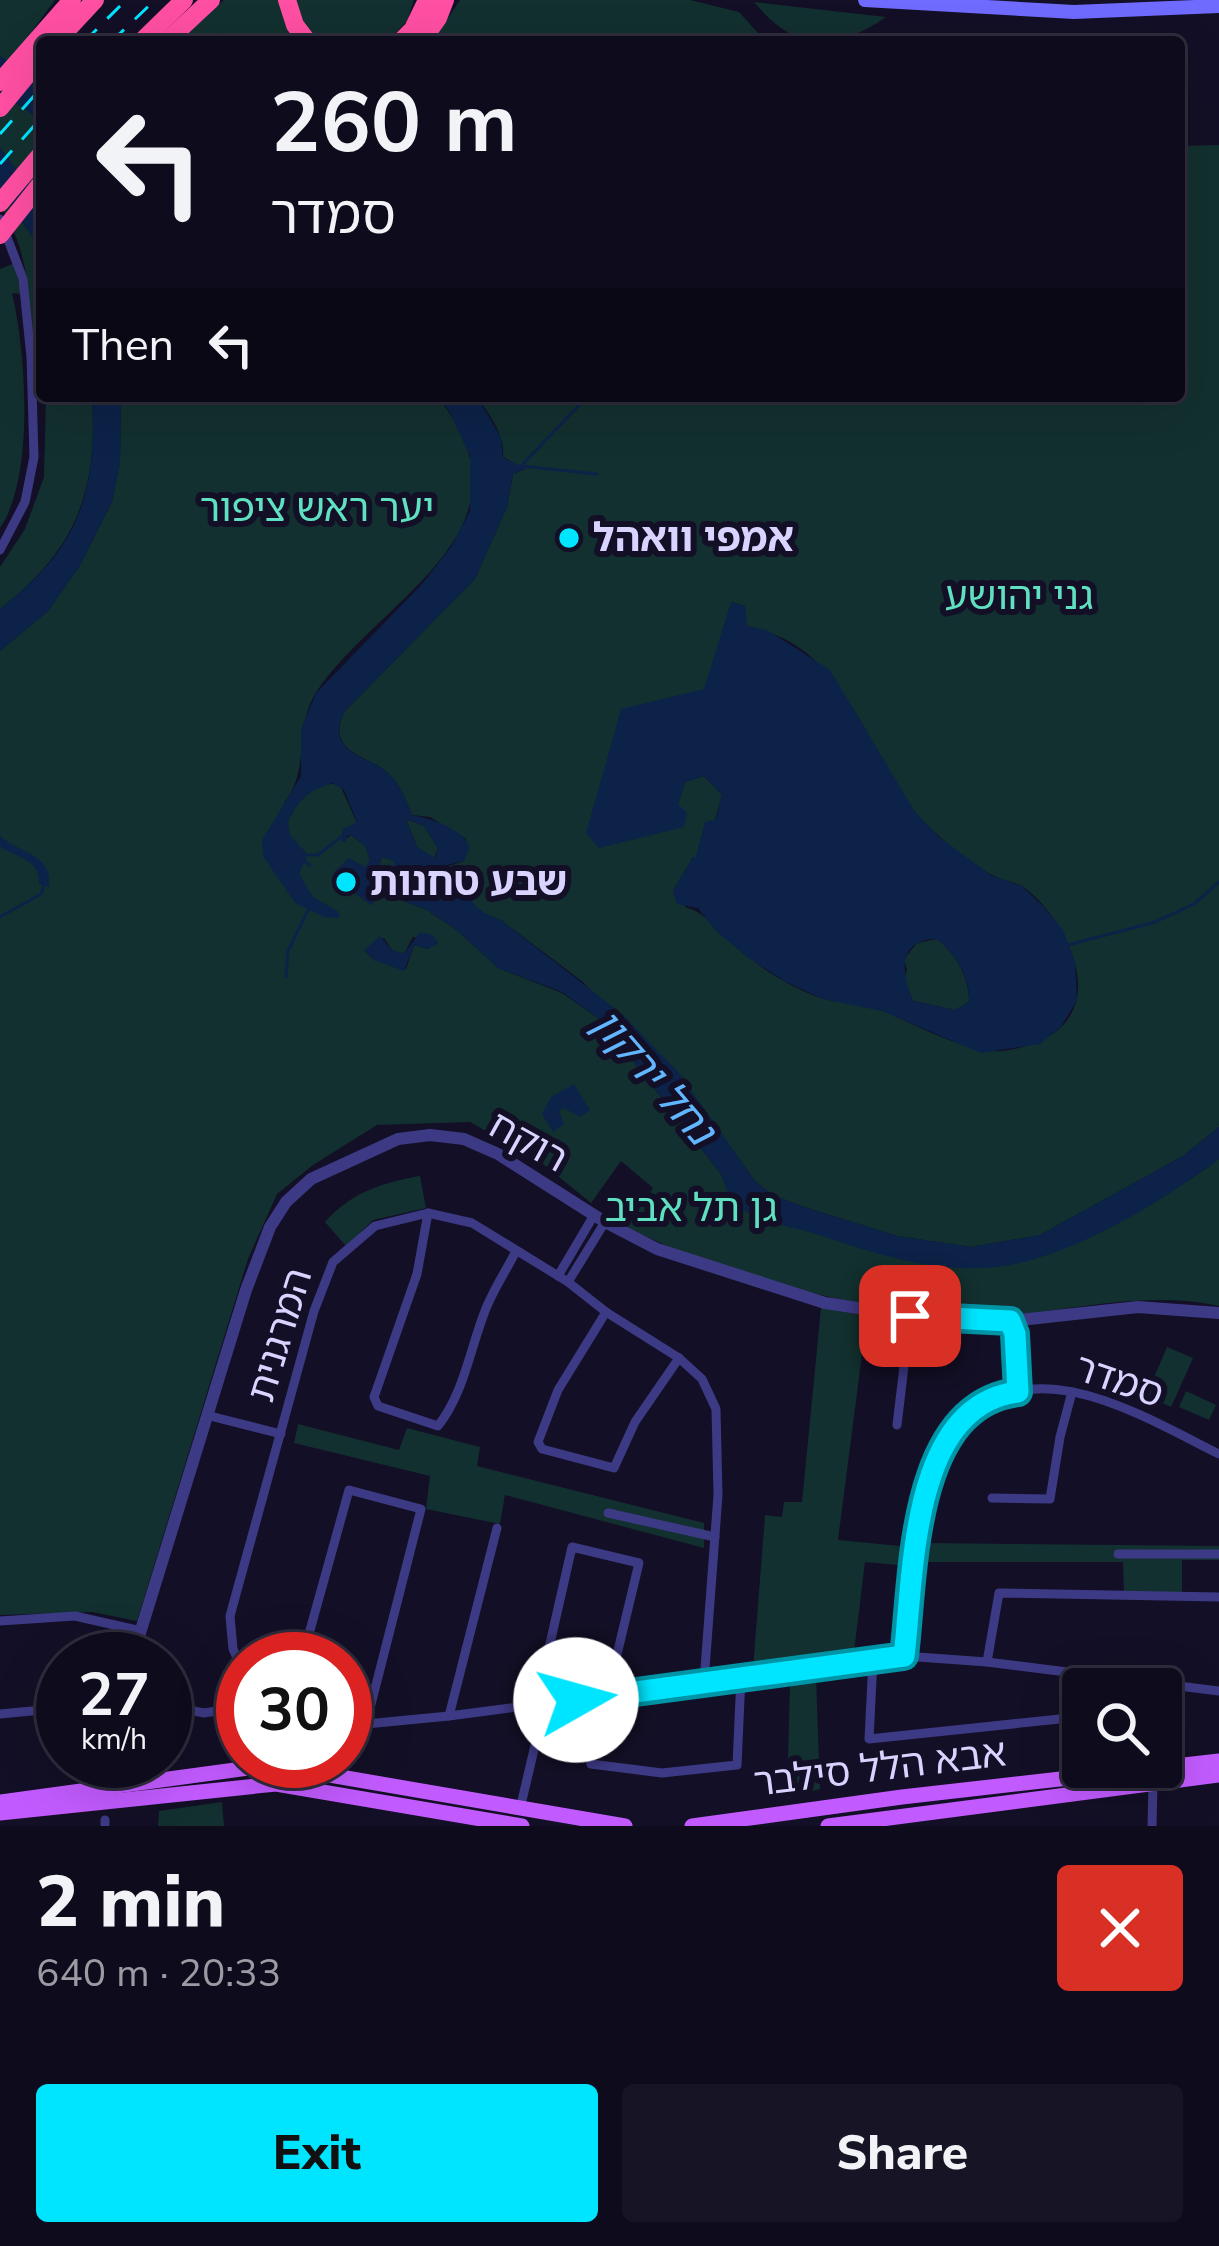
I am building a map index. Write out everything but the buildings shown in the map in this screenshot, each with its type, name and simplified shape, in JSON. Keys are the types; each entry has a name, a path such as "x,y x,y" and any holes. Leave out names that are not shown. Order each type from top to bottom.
{"highway":[{"path":"44,36 61,0"},
{"path":"46,36 72,0"},
{"path":"62,36 95,0"},
{"path":"147,36 184,0"},
{"path":"172,36 211,0"},
{"path":"287,0 303,36"},
{"path":"403,36 423,0"},
{"path":"426,36 448,0"},
{"path":"0,82 36,50"},
{"path":"0,107 36,51"},
{"path":"0,202 36,160"},
{"path":"0,235 36,190"}],"main road":[{"path":"865,0 1074,12 1219,6"},
{"name":"אבא הלל סילבר","path":"1182,1768 1219,1761"},
{"path":"192,1776 286,1766 519,1821"},
{"name":"אבא הלל סילבר","path":"1182,1774 1219,1775"},
{"name":"אבא הלל סילבר","path":"692,1826 902,1797 1062,1782"},
{"path":"0,1813 275,1784 519,1821 625,1826"},
{"path":"0,1802 112,1788"},
{"name":"אבא הלל סילבר","path":"828,1826 921,1820 1078,1788"}],"street":[{"path":"0,219 23,279 34,457 25,502 0,550"},
{"name":"רוקח","path":"141,1631 250,1276 270,1227 300,1186 331,1167 398,1139 456,1136 498,1154 657,1249 773,1289 844,1307 1010,1321 1138,1307 1219,1313"},
{"path":"516,1251 486,1308 459,1390 443,1422 439,1426 378,1406 374,1397 417,1274 428,1213 472,1223 563,1279 679,1358 702,1379 716,1409 716,1537 704,1682"},
{"name":"המרגנית","path":"231,1632 230,1616 314,1311 333,1262 375,1226 428,1213"},
{"path":"563,1279 600,1218"},
{"path":"606,1312 558,1390 538,1442 542,1449 614,1468 635,1422 679,1358"},
{"path":"897,1425 910,1316"},
{"path":"904,1656 924,1490 946,1441 973,1410 1014,1392 1006,1334 1010,1321"},
{"name":"סמדר","path":"1014,1392 1050,1388 1119,1405 1219,1454"},
{"path":"992,1498 1050,1499 1072,1392"},
{"path":"210,1416 281,1434"},
{"path":"310,1632 349,1490 421,1509 372,1701"},
{"path":"608,1514 716,1537"},
{"path":"449,1715 497,1528"},
{"path":"519,1821 572,1547 639,1563 607,1696 590,1745 591,1764 662,1773 737,1765 741,1676"},
{"path":"1118,1554 1219,1554"},
{"path":"987,1662 999,1593 1219,1598"},
{"path":"0,1621 75,1616 141,1631"},
{"path":"372,1723 904,1656 1062,1671"},
{"path":"873,1660 869,1739 1062,1720"},
{"path":"1182,1689 1219,1691"},
{"path":"0,1714 36,1711"},
{"path":"1151,1788 1152,1826"},
{"path":"902,1797 921,1820"},
{"path":"17,1826 33,1809"}],"green space":[{"path":"0,0 55,0 21,46 36,55 36,78 0,56"},
{"path":"224,0 281,0 298,36 219,36 220,32 218,36 184,36"},
{"path":"293,0 414,0 407,21 393,36 311,36"},
{"path":"460,0 690,0 739,12 761,36 436,36"},
{"path":"754,2 886,17 850,36 796,36"},
{"path":"0,92 36,117 36,196 0,148"},
{"name":"גני יהושע","path":"1219,145 1219,1127 1183,1156 1040,1235 971,1247 897,1236 771,1194 755,1181 710,1118 583,982 502,921 482,912 472,903 470,893 442,886 415,896 396,891 376,875 382,857 394,861 396,870 464,861 466,839 430,817 412,815 392,777 352,752 340,737 340,726 344,712 475,579 507,507 513,474 525,469 503,457 481,402 1185,402 1185,146","holes":["732,602 745,606 746,626 779,636 828,673 894,781 928,826 963,856 1022,886 1046,908 1066,939 1077,973 1075,1005 1055,1033 1025,1047 989,1051 883,1011 812,995 763,968 687,908 673,891 696,858 705,823 715,820 722,795 704,776 685,782 678,805"]},
{"path":"0,189 36,242 36,357 24,265"},
{"path":"15,263 21,294 12,293 24,380 23,447 19,478 0,528 0,269"},
{"path":"46,402 92,402 91,461 77,516 48,564 0,609 0,567 25,529 44,477"},
{"path":"121,402 441,402 465,443 473,485 463,523 442,558 317,691 305,719 297,776 284,803 288,822 315,788 340,785 357,823 343,829 342,842 351,835 365,846 370,860 365,868 341,867 344,885 371,905 381,892 427,910 498,968 562,993 601,1020 721,1174 733,1201 751,1214 808,1231 1014,1264 1093,1235 1219,1159 1219,1306 1136,1301 966,1316 849,1301 734,1272 626,1228 653,1188 621,1161 591,1203 522,1147 470,1122 377,1125 277,1194 248,1259 137,1621 92,1612 0,1615 0,651 48,611 79,567 112,502 120,461","holes":["413,937 438,941 428,949 414,945 406,969 374,960 364,950 384,938 392,950 404,954"]},
{"path":"406,819 424,826 438,848 434,858 417,847"},
{"path":"937,939 955,959 967,984 969,1002 955,1010 913,1001 904,978 904,959 917,943"},
{"path":"420,1176 426,1208 373,1220 346,1246 325,1222 368,1190"},
{"path":"821,1308 867,1316 838,1540 910,1547 909,1566 865,1562 854,1652 753,1669 765,1515 782,1517 784,1502 802,1502"},
{"path":"1167,1347 1193,1358 1171,1407 1146,1396"},
{"path":"1186,1391 1216,1405 1209,1420 1179,1407"},
{"path":"298,1424 399,1450 407,1428 480,1447 477,1466 704,1523 704,1548 505,1495 500,1524 426,1509 430,1476 294,1443"},
{"path":"922,1543 1219,1546 1219,1560 1182,1560 1182,1595 1124,1593 1123,1562 920,1562"},
{"path":"816,1676 820,1789 787,1799 790,1683"},
{"path":"222,1802 224,1826 158,1826 159,1811"}],"water":[{"path":"0,56 36,78 36,117 0,92"},
{"path":"0,148 36,196 36,242 0,189"},
{"path":"92,402 121,402 120,461 112,502 79,567 48,611 0,651 0,609 49,563 78,516 93,431"},
{"name":"נחל ירקון","path":"442,402 480,402 501,438 503,458 526,468 513,474 507,507 475,579 344,712 339,726 340,737 351,752 392,777 412,815 453,829 470,847 464,861 410,874 394,870 394,861 382,857 376,875 396,891 414,895 442,885 470,893 477,907 621,1013 679,1073 755,1181 771,1194 801,1206 897,1236 971,1247 1040,1235 1183,1156 1219,1127 1219,1159 1122,1222 1041,1257 965,1268 889,1256 771,1222 739,1207 721,1174 601,1020 562,992 498,968 427,910 382,892 371,905 344,885 331,882 349,858 365,867 370,860 365,846 351,835 346,843 342,841 343,829 357,822 344,790 332,783 306,796 288,822 290,835 308,855 299,873 313,897 339,912 339,918 324,917 295,903 263,856 262,840 301,776 301,729 316,693 422,584 451,547 470,511 470,456","holes":["406,819 424,826 438,848 435,858 417,847"]},
{"path":"731,602 745,606 747,626 767,630 830,670 915,812 939,837 992,876 1022,886 1063,930 1075,962 1077,1000 1061,1027 1040,1044 981,1053 882,1011 823,999 747,957 698,908 677,904 673,891 696,857 705,822 716,819 722,795 704,776 685,782 678,804 687,813 684,827 599,848 586,833 621,709 704,689","holes":["936,939 960,967 967,985 969,1002 955,1010 913,1001 906,980 908,952 914,945"]},
{"path":"0,836 41,861 49,887 39,884 32,864 0,847"},
{"path":"420,932 433,935 438,944 428,949 414,945 404,971 374,960 364,950 380,936 392,950 404,954"},
{"path":"574,1084 590,1110 580,1117 564,1108 559,1111 564,1124 553,1132 542,1114 551,1097"}],"waterway":[{"path":"522,465 582,402"},
{"path":"521,466 597,474"},
{"path":"308,855 318,855 342,836"},
{"path":"304,861 310,865"},
{"path":"1068,945 1155,922 1194,904 1219,882"},
{"path":"0,917 41,894 44,885"},
{"path":"286,977 288,951 308,910"}],"railway":[{"path":"90,36 126,0"},
{"path":"117,36 155,0"},
{"path":"0,134 36,94"},
{"path":"0,164 36,124"}],"place":[{"name":"אמפי וואהל","path":"569,538"},
{"name":"שבע טחנות","path":"346,882"}],"route":[{"path":"576,1700 904,1656 924,1490 946,1441 973,1410 989,1399 1018,1392 1010,1321 910,1316"}],"park label":[{"name":"יער ראש ציפור","path":"317,508"},
{"name":"גן תל אביב","path":"691,1208"}]}
